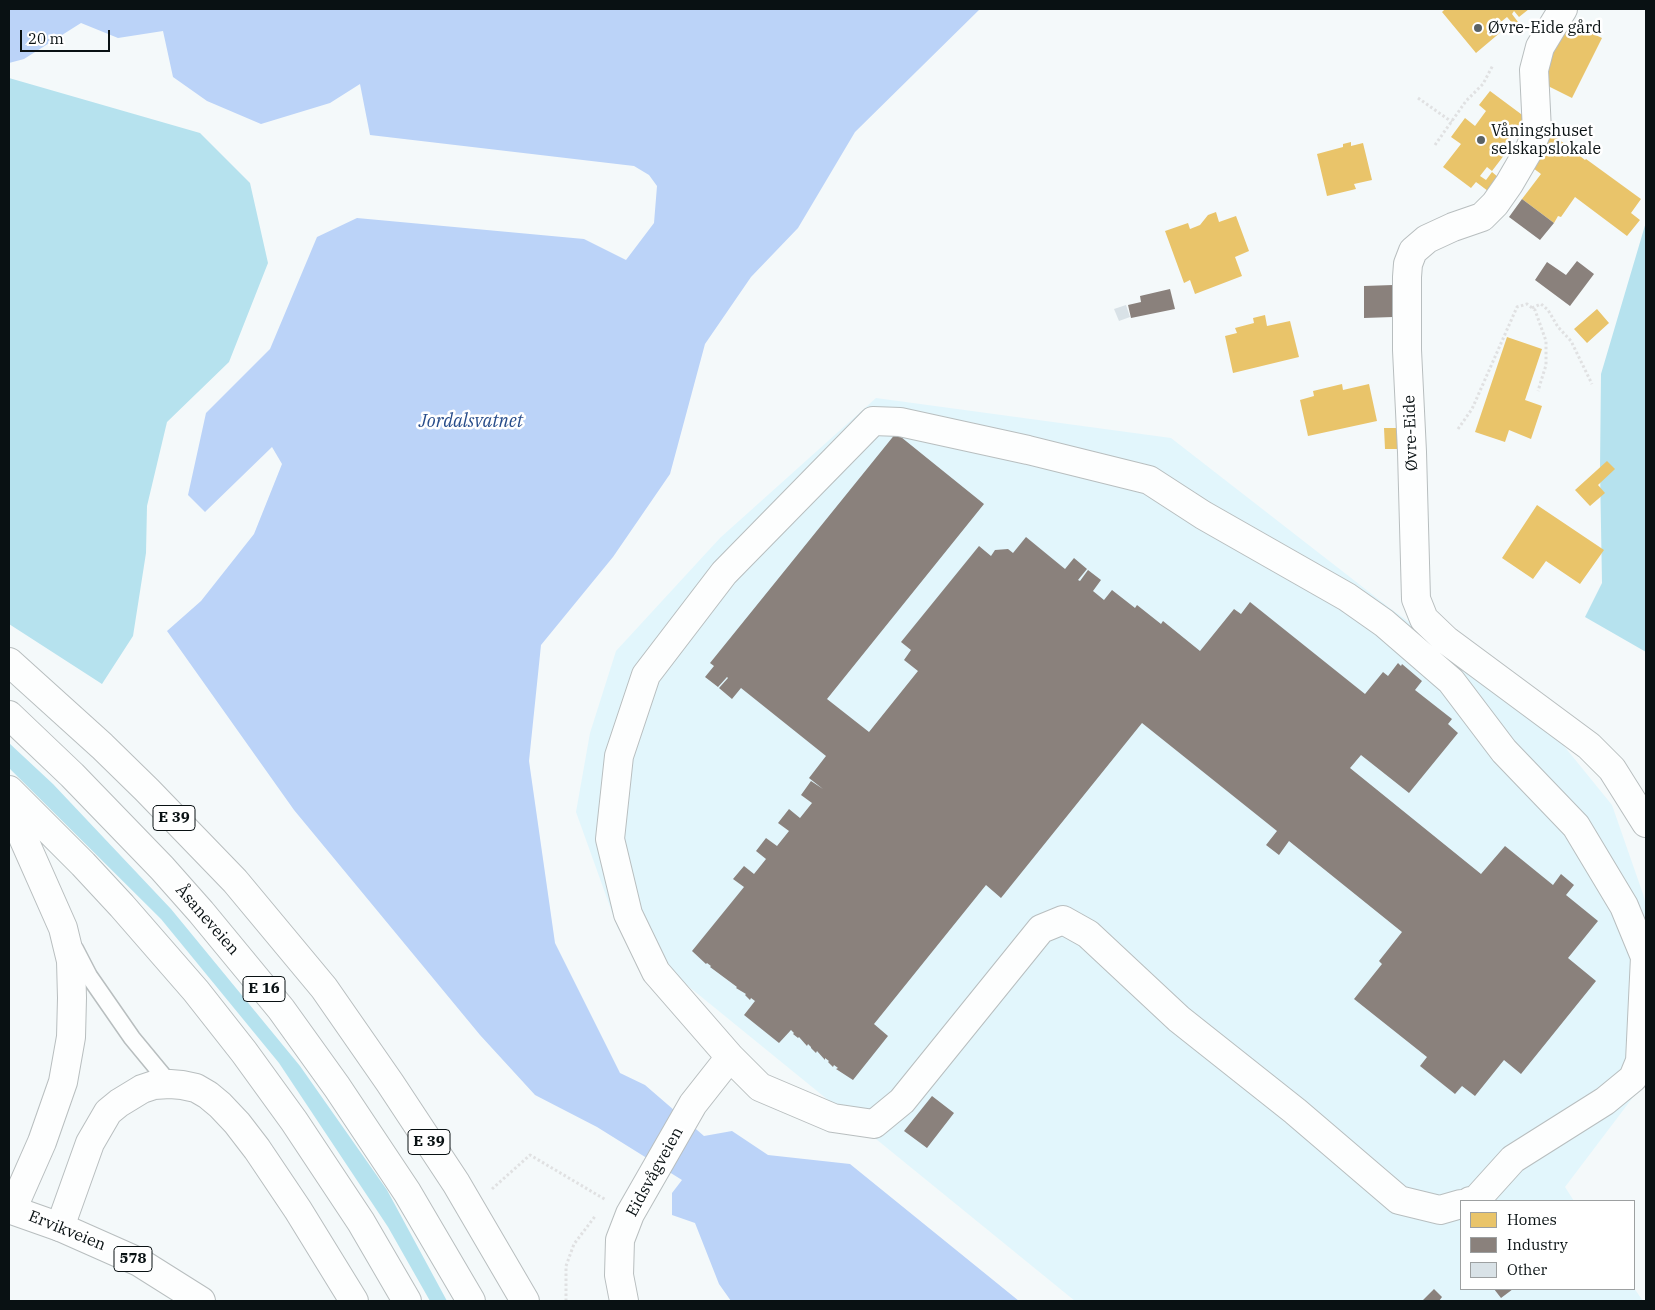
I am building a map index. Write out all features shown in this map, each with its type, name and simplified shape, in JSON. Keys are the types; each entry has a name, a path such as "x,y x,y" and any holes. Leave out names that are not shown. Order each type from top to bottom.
{"main road":[{"name":"Øvre-Eide","path":"1563,9 1540,47 1534,70 1537,131 1530,148 1509,184 1482,217 1453,227 1428,239 1413,251 1408,264 1407,350 1416,599 1424,619 1446,640 1589,746 1612,769 1646,823"},
{"path":"1460,1204 1440,1210 1399,1200 1294,1111 1179,1019 1088,934 1063,920 1041,929 902,1100 874,1124 833,1118 760,1087 730,1057 656,972 628,914 610,839 619,756 646,675 724,573 873,420 900,422 1028,450 1149,480 1203,515 1347,597 1384,623 1451,681 1504,752 1576,826 1624,906 1645,957 1643,1061 1633,1078 1605,1101 1513,1159 1476,1200"},
{"name":"E 39","path":"9,662 102,746 235,881 324,988 456,1183 525,1301"},
{"name":"Åsaneveien","path":"9,715 85,788 162,868 281,1009 343,1095 407,1192 471,1301"},
{"path":"9,790 83,864 158,947 220,1022 294,1120 361,1222 407,1301"},
{"path":"9,806 63,928 71,960 72,998 71,1037 63,1082 42,1142 11,1209"},
{"name":"Eidsvågveien","path":"624,1301 619,1275 620,1240 630,1214 693,1104 730,1057"},
{"path":"60,1227 90,1143 108,1112 142,1089 154,1085 170,1084 196,1088 208,1094 220,1105 257,1149 293,1202 354,1301"},
{"name":"Ervikveien","path":"11,1209 60,1227 139,1262 201,1301"}],"lane":[{"path":"63,928 112,1010 132,1038 170,1084"}],"path":[{"path":"1435,145 1466,101 1483,84 1493,65"},
{"path":"1418,98 1452,122"},
{"path":"1458,429 1472,409 1517,307 1527,304 1535,310 1546,341 1546,365 1538,391"},
{"path":"1532,308 1541,304 1548,310 1558,327 1571,341 1592,384"},
{"path":"490,1191 530,1155 608,1201 574,1244 566,1266 566,1301"}],"shaded area":[{"path":"9,78 200,133 250,183 268,263 229,362 167,422 147,506 146,553 133,636 102,684 9,624"},
{"path":"1646,222 1646,652 1585,617 1602,583 1601,374"},
{"path":"876,398 1171,438 1391,609 1538,714 1612,805 1643,894 1646,905 1646,1080 1565,1187 1573,1200 1460,1200 1460,1290 1635,1289 1643,1301 1075,1301 618,929 576,812 590,733 616,651 720,538"},
{"path":"9,743 53,784 171,909 300,1066 387,1190 447,1301 430,1301 388,1227 279,1063 161,919 9,768"}],"water":[{"name":"Jordalsvatnet","path":"9,9 980,9 855,132 798,228 751,277 705,344 670,474 613,557 541,645 529,761 555,943 620,1073 645,1085 704,1136 732,1131 768,1155 850,1164 1019,1301 731,1301 719,1284 695,1223 672,1215 672,1193 682,1180 597,1127 535,1095 480,1035 294,810 167,631 201,601 254,534 282,464 272,447 205,512 188,495 206,413 270,349 317,237 357,218 584,239 626,260 654,223 657,186 649,175 634,166 370,135 360,84 330,103 261,124 207,101 173,77 163,31 118,38 81,23 24,59 9,63"}],"building: Homes":[{"name":"Øvre-Eide gård","path":"1445,9 1529,9 1519,17 1514,11 1512,14 1518,22 1514,25 1507,17 1497,25 1502,31 1476,53 1442,12"},
{"path":"1568,22 1602,38 1572,98 1538,81"},
{"name":"Våningshuset selskapslokale","path":"1490,91 1525,117 1500,150 1505,154 1492,171 1487,167 1480,176 1486,180 1492,172 1498,177 1488,191 1476,182 1471,188 1443,167 1461,144 1451,137 1465,118 1475,126 1486,111 1479,105"},
{"path":"1552,134 1585,160 1641,199 1631,213 1640,220 1627,236 1575,197 1561,217 1558,216 1554,223 1522,199 1541,174 1529,165"},
{"path":"1351,142 1351,146 1363,143 1372,180 1354,184 1356,189 1327,196 1317,154 1343,147 1343,144"},
{"path":"1216,212 1219,222 1236,216 1249,251 1235,257 1242,276 1195,294 1190,280 1184,283 1165,231 1188,223 1190,229 1200,225 1208,215"},
{"path":"1597,309 1609,323 1587,343 1574,329"},
{"path":"1265,315 1267,326 1290,321 1299,357 1233,373 1225,336 1237,333 1235,328 1254,323 1253,318"},
{"path":"1507,337 1542,349 1525,400 1542,406 1531,439 1509,430 1505,442 1475,432"},
{"path":"1342,384 1343,390 1369,384 1377,421 1308,436 1300,400 1314,396 1313,391"},
{"path":"1384,428 1402,428 1402,449 1385,449"},
{"path":"1607,461 1615,469 1598,485 1605,493 1590,506 1575,490"},
{"path":"1537,505 1604,550 1580,584 1546,561 1533,579 1502,558"}],"building: Industry":[{"path":"1522,199 1554,223 1540,240 1509,217"},
{"path":"1577,261 1594,274 1570,306 1535,280 1547,262 1566,275"},
{"path":"1393,285 1393,317 1364,318 1364,286"},
{"path":"1170,289 1175,309 1131,318 1128,305 1141,302 1140,296"},
{"path":"896,433 984,504 827,699 869,732 918,671 904,660 911,650 901,642 979,546 991,556 995,550 1008,549 1013,553 1026,537 1065,569 1074,558 1087,569 1078,580 1080,581 1088,570 1101,580 1093,591 1104,600 1112,590 1135,608 1137,605 1161,624 1163,621 1200,651 1234,609 1241,614 1250,602 1365,694 1383,672 1388,676 1398,663 1401,666 1402,664 1422,681 1415,690 1452,719 1448,724 1458,733 1409,793 1361,755 1350,768 1481,874 1505,846 1553,885 1561,874 1574,885 1566,895 1598,921 1568,958 1596,981 1521,1074 1504,1060 1475,1096 1462,1086 1455,1094 1420,1066 1427,1057 1354,999 1382,964 1379,961 1402,932 1289,841 1279,855 1266,845 1277,831 1142,723 1001,898 986,885 874,1024 888,1036 853,1080 836,1069 838,1068 834,1065 833,1067 829,1061 825,1058 825,1060 817,1051 816,1053 808,1044 807,1046 791,1030 779,1043 744,1015 755,1001 751,998 750,1000 746,994 736,988 692,951 744,887 733,879 744,866 754,874 766,859 756,851 766,838 777,846 789,831 778,823 789,809 800,818 812,803 801,795 811,781 823,789 809,778 826,756 741,688 732,699 719,688 727,677 718,687 705,677 714,666 710,663"},
{"path":"932,1096 954,1113 927,1148 904,1131"},
{"path":"1434,1289 1442,1297 1439,1301 1422,1301"},
{"path":"1495,1290 1512,1290 1501,1298"}],"building: Other":[{"path":"1126,305 1130,317 1119,321 1114,309"}],"place":[{"name":"Øvre-Eide gård","path":"1478,28"},
{"name":"Våningshuset selskapslokale","path":"1481,140"}]}
